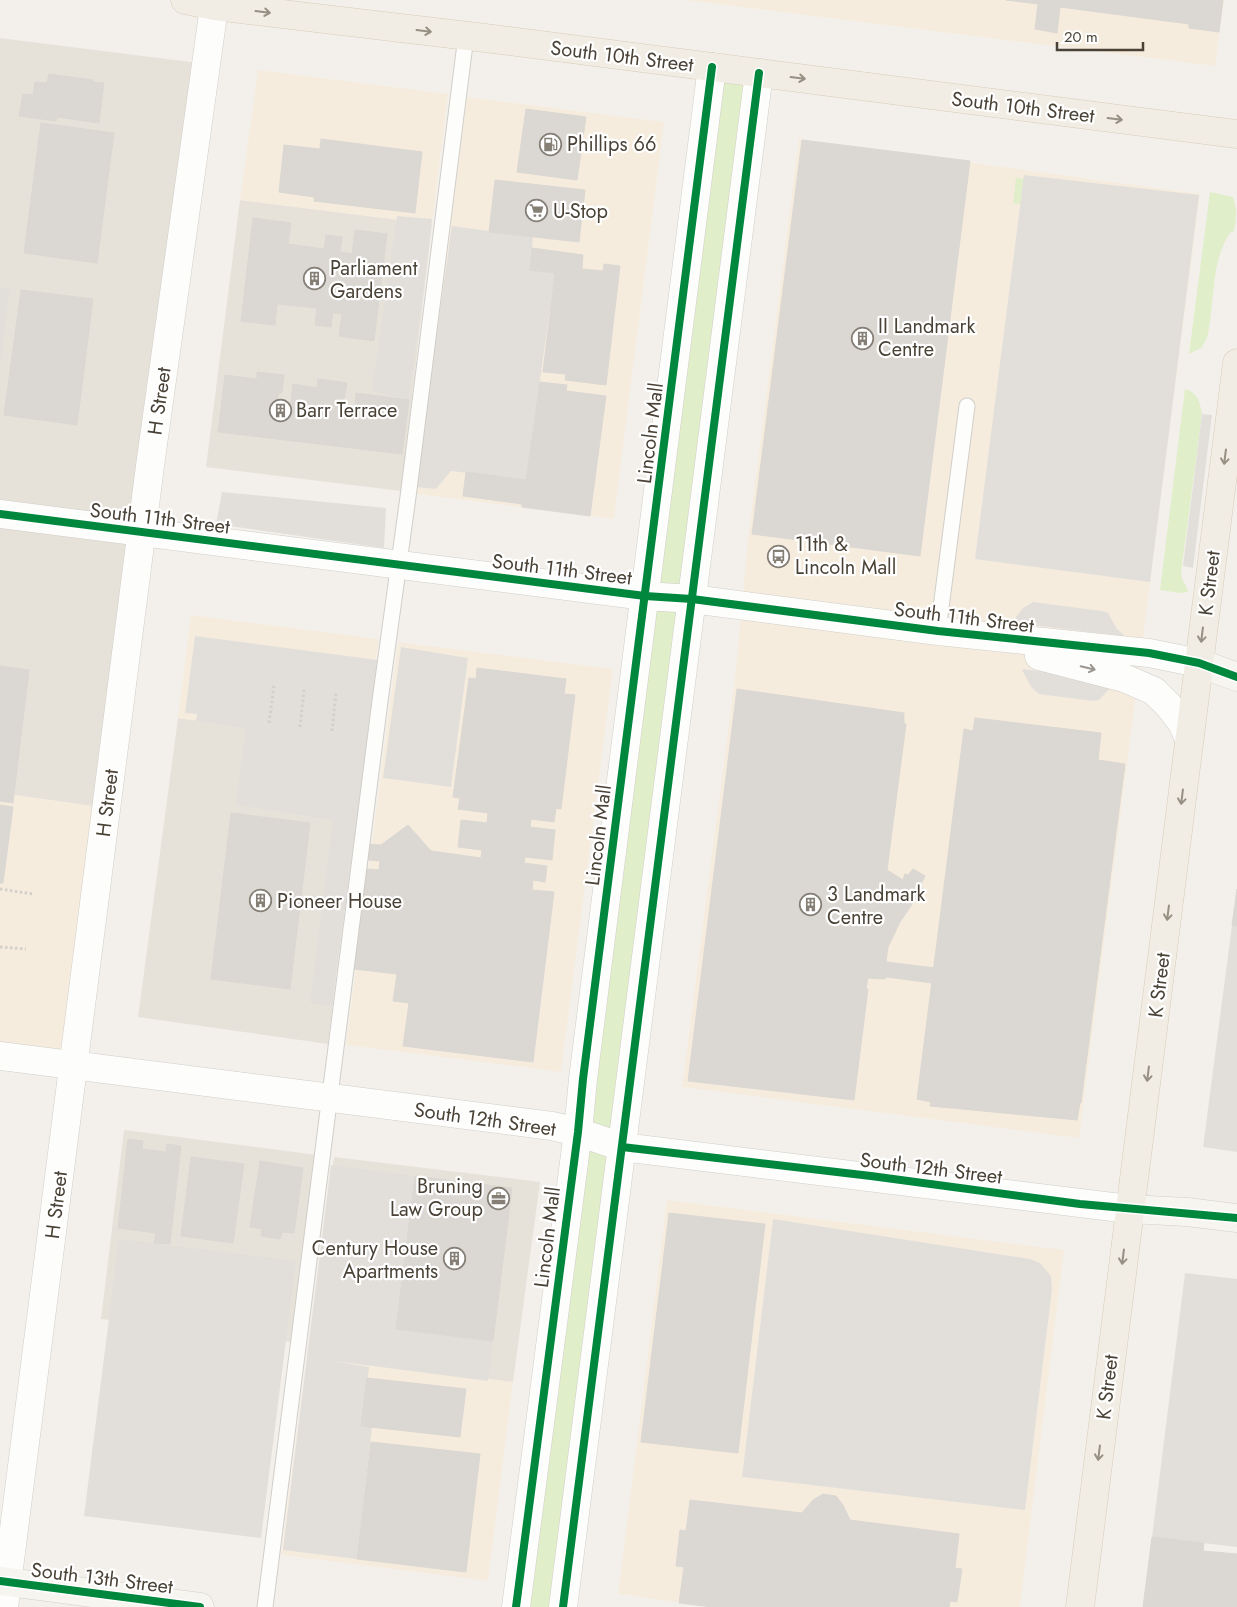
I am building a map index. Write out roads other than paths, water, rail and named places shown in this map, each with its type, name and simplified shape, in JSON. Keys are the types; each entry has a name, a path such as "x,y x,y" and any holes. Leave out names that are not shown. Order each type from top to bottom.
{"main road":[{"name":"South 10th Street","path":"185,0 1237,134"},
{"name":"K Street","path":"1080,1607 1237,363"},
{"name":"South 11th Street","path":"1199,663 1237,677"},
{"name":"South 12th Street","path":"1129,1209 1187,1212 1237,1218"},
{"name":"South 13th Street","path":"4,1590 200,1607"}],"street":[{"name":"H Street","path":"4,1590 74,1066 142,531 215,3"},
{"name":"Lincoln Mall","path":"516,1607 712,68"},
{"path":"563,1607 759,73"},
{"name":"South 11th Street","path":"0,514 645,596 692,599 938,631 1149,653 1199,663"},
{"name":"South 11th Street","path":"938,631 1124,678 1154,691 1182,723 1189,740"},
{"name":"South 12th Street","path":"0,1056 552,1126 578,1132 622,1147 1129,1209"}],"lane":[{"path":"265,1607 466,36"},
{"path":"938,631 967,406"}],"place":[{"name":"Phillips 66","path":"551,144"},
{"name":"U-Stop","path":"537,211"},
{"name":"Parliament Gardens","path":"314,279"},
{"name":"II Landmark Centre","path":"862,338"},
{"name":"Barr Terrace","path":"280,410"},
{"name":"11th & Lincoln Mall","path":"779,556"},
{"name":"Pioneer House","path":"261,901"},
{"name":"3 Landmark Centre","path":"811,905"},
{"name":"Bruning Law Group","path":"499,1198"},
{"name":"Century House Apartments","path":"454,1259"}]}
